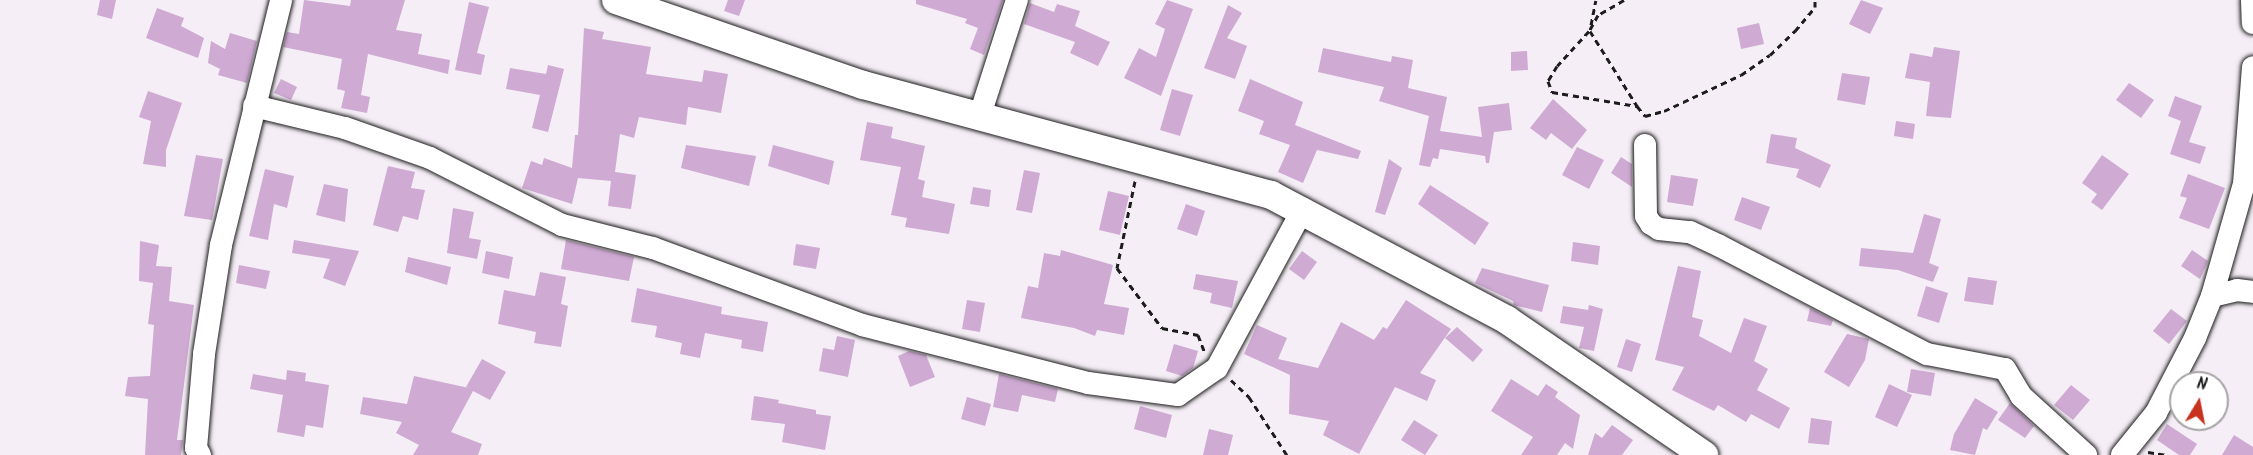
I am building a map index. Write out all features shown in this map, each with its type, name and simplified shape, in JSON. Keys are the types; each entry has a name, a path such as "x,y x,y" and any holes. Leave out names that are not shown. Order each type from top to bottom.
{"main road":[{"path":"616,0 863,85 1271,195 1304,209 1507,320 1704,455"}],"street":[{"path":"200,455 196,448 212,294 254,106 281,0"},
{"path":"980,115 1017,0"},
{"path":"2252,0 2253,23"},
{"path":"2122,455 2156,413 2195,338 2212,296 2244,184 2253,67"},
{"path":"254,106 345,128 430,158 562,225 653,248 862,325 1088,383 1178,395 1217,368 1304,209"},
{"path":"1645,145 1646,216 1659,230 1690,231 1927,354 2005,369 2021,396 2086,455"},
{"path":"2212,296 2237,290 2253,292"}],"path":[{"path":"1596,0 1589,31 1645,116 1664,111 1742,75 1796,31 1815,7 1815,0"},
{"path":"1624,0 1598,15 1589,31 1548,81 1552,92 1637,106"},
{"path":"1140,159 1117,268 1162,328 1198,335 1204,352 1217,368 1249,397 1287,455"}],"building":[{"path":"100,0 116,0 112,19 97,15"},
{"path":"304,0 350,6 351,0 405,0 396,30 422,34 418,54 450,60 448,74 368,54 361,95 370,97 367,113 341,108 345,91 337,89 342,59 283,47 287,32 299,34"},
{"path":"728,0 745,0 739,16 724,11"},
{"path":"916,0 1003,0 984,55 970,49 978,28 965,23 967,19 916,4"},
{"path":"1167,0 1193,9 1161,96 1124,78 1139,48 1156,57 1165,29 1155,24"},
{"path":"1861,0 1883,8 1870,34 1849,24"},
{"path":"469,2 489,7 477,53 485,55 481,75 455,70"},
{"path":"1030,3 1054,12 1057,4 1080,11 1075,26 1110,42 1098,66 1070,53 1075,42 1024,24"},
{"path":"1228,5 1242,13 1227,38 1247,46 1235,79 1204,68"},
{"path":"157,8 184,18 181,26 204,38 198,58 146,38"},
{"path":"1759,23 1764,44 1741,49 1737,28"},
{"path":"584,28 604,32 602,39 651,47 646,74 702,82 704,70 728,74 721,113 688,107 686,125 639,117 634,138 620,134 615,172 636,175 631,209 608,206 611,181 578,178 572,204 522,188 531,161 542,165 544,158 572,168 575,135 578,135"},
{"path":"230,33 257,41 247,83 218,75 220,69 208,63 211,41 225,49"},
{"path":"1934,47 1960,51 1951,118 1926,116 1930,82 1905,78 1910,53 1932,57"},
{"path":"1323,48 1391,62 1392,56 1413,60 1408,88 1447,97 1440,131 1482,137 1478,107 1509,103 1512,130 1494,132 1489,163 1486,163 1485,156 1440,149 1438,159 1433,158 1430,167 1419,165 1429,116 1379,101 1384,87 1318,72"},
{"path":"1527,51 1528,70 1511,71 1511,52"},
{"path":"548,65 564,69 548,132 532,128 540,95 506,89 510,68 546,74"},
{"path":"1842,73 1870,77 1865,105 1837,100"},
{"path":"281,79 297,87 291,100 274,93"},
{"path":"1250,79 1303,102 1295,125 1361,151 1358,159 1317,150 1303,183 1278,172 1290,145 1259,134 1264,121 1238,111"},
{"path":"2129,83 2154,100 2141,118 2116,100"},
{"path":"1172,89 1193,95 1180,136 1160,130"},
{"path":"148,91 182,103 166,150 166,167 143,164 151,121 139,117"},
{"path":"2175,96 2202,106 2189,142 2206,147 2200,164 2170,154 2181,121 2168,116"},
{"path":"1553,99 1587,130 1572,149 1551,133 1546,140 1530,128"},
{"path":"1896,121 1915,124 1913,139 1894,136"},
{"path":"867,122 893,127 891,138 925,146 918,179 925,181 922,197 955,204 949,234 905,227 907,218 891,215 901,167 860,160"},
{"path":"1771,134 1797,138 1795,148 1831,165 1820,188 1796,177 1799,169 1766,163"},
{"path":"686,145 756,156 749,186 681,168"},
{"path":"773,145 834,161 829,185 768,166"},
{"path":"1577,147 1604,160 1589,189 1562,175"},
{"path":"196,155 223,159 212,220 184,216"},
{"path":"2102,155 2129,174 2102,210 2091,202 2097,194 2082,183"},
{"path":"1621,157 1632,164 1632,187 1611,173"},
{"path":"1389,159 1402,168 1385,215 1375,212"},
{"path":"388,166 415,172 411,188 425,190 418,220 403,216 398,232 373,225"},
{"path":"265,169 294,176 287,208 274,204 268,240 249,236"},
{"path":"1024,170 1040,173 1032,213 1016,210"},
{"path":"2188,174 2225,188 2209,229 2179,218 2187,198 2180,196"},
{"path":"1671,175 1698,179 1693,206 1667,202"},
{"path":"324,184 348,189 345,222 316,215"},
{"path":"1430,185 1489,223 1475,245 1418,204"},
{"path":"973,187 991,190 989,207 970,204"},
{"path":"1108,191 1129,196 1120,235 1099,230"},
{"path":"1742,197 1770,207 1761,230 1734,220"},
{"path":"1186,204 1205,211 1197,236 1177,229"},
{"path":"453,208 474,212 469,238 481,240 477,259 447,253"},
{"path":"1924,214 1941,219 1929,263 1939,267 1933,282 1898,270 1859,266 1861,248 1913,253"},
{"path":"294,240 359,251 345,286 323,278 330,259 292,253"},
{"path":"566,240 634,257 629,281 561,269"},
{"path":"140,241 159,245 156,266 172,267 169,301 194,305 177,440 183,440 181,455 145,455 148,399 125,396 128,377 150,376 154,325 148,324 153,283 139,281"},
{"path":"1573,242 1600,246 1598,265 1571,261"},
{"path":"796,244 820,248 816,269 793,265"},
{"path":"1061,250 1113,265 1104,304 1129,308 1124,335 1097,330 1095,336 1074,328 1021,318 1028,286 1038,288 1044,253 1060,256"},
{"path":"2192,250 2208,261 2200,279 2181,266"},
{"path":"486,251 513,257 509,279 482,273"},
{"path":"1302,251 1317,262 1304,280 1289,269"},
{"path":"408,257 451,267 447,285 405,272"},
{"path":"239,265 270,271 266,289 236,283"},
{"path":"1678,266 1701,271 1692,317 1703,320 1699,336 1731,353 1744,318 1767,326 1754,361 1768,369 1757,390 1790,408 1779,429 1751,414 1746,422 1718,405 1714,411 1672,390 1684,367 1655,360"},
{"path":"1482,268 1549,285 1542,312 1514,305 1513,301 1475,283"},
{"path":"540,272 566,277 561,304 568,306 561,347 534,343 536,332 498,324 504,290 535,296"},
{"path":"1196,274 1238,281 1232,308 1210,303 1212,293 1193,289"},
{"path":"1968,277 1997,281 1993,305 1964,301"},
{"path":"1926,286 1948,293 1939,323 1917,316"},
{"path":"637,288 722,307 721,314 768,322 763,352 741,348 742,340 705,333 700,358 680,354 682,343 655,337 657,326 631,322"},
{"path":"967,300 985,303 980,332 962,329"},
{"path":"1406,300 1451,329 1420,373 1436,380 1427,401 1395,387 1359,454 1323,435 1329,421 1289,414 1290,375 1244,354 1257,325 1287,338 1278,359 1318,368 1341,322 1374,340 1383,327 1387,329"},
{"path":"1589,305 1603,309 1594,351 1579,348 1584,327 1560,323 1563,306 1588,310"},
{"path":"1810,308 1833,320 1831,326 1807,321"},
{"path":"2171,309 2187,321 2169,344 2153,331"},
{"path":"1457,327 1483,350 1473,362 1445,338"},
{"path":"1847,334 1869,339 1865,360 1849,387 1824,372"},
{"path":"837,336 855,340 848,377 819,371 823,348 834,350"},
{"path":"1626,339 1641,344 1632,372 1617,367"},
{"path":"1174,344 1198,351 1193,368 1182,376 1166,371"},
{"path":"909,351 926,355 935,377 910,387 898,356"},
{"path":"482,359 506,372 490,400 473,391 451,432 482,444 478,455 413,455 419,445 396,433 402,422 360,414 363,397 407,404 414,376 469,388 466,387"},
{"path":"1911,369 1935,373 1931,396 1907,392"},
{"path":"287,370 306,373 305,381 329,385 323,428 306,425 304,437 277,432 283,395 250,389 253,374 286,380"},
{"path":"999,374 1058,389 1055,402 1022,395 1018,412 993,407"},
{"path":"1511,379 1538,396 1546,384 1558,392 1555,397 1580,415 1573,449 1565,443 1557,455 1521,455 1533,437 1491,411"},
{"path":"1889,384 1912,395 1897,427 1875,417"},
{"path":"2071,385 2090,400 2073,420 2054,405"},
{"path":"754,396 779,400 778,403 816,410 816,414 831,416 825,450 782,442 785,424 751,420"},
{"path":"967,397 991,404 985,426 961,419"},
{"path":"1975,398 1998,412 1987,430 1983,428 1975,455 1950,450 1954,434"},
{"path":"2010,403 2034,426 2025,438 1998,420"},
{"path":"1140,406 1172,415 1166,438 1134,429"},
{"path":"1811,418 1832,421 1829,445 1808,443"},
{"path":"1414,420 1438,435 1425,455 1401,440"},
{"path":"2167,424 2169,431 2178,431 2197,444 2190,455 2179,455 2157,440"},
{"path":"1612,425 1633,440 1622,455 1588,455 1595,433 1602,438"},
{"path":"1209,429 1233,435 1228,455 1203,455"},
{"path":"2234,435 2253,447 2253,455 2222,455"}]}
